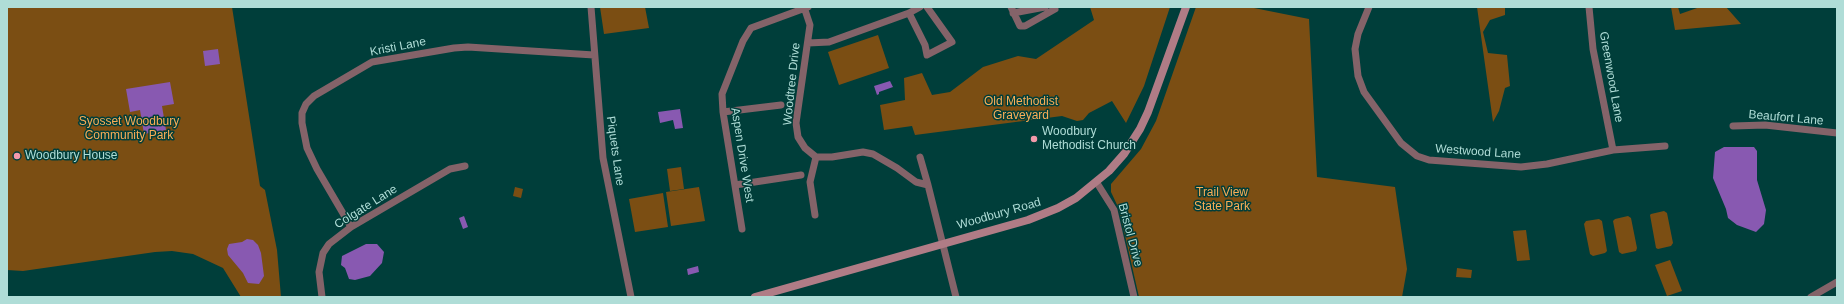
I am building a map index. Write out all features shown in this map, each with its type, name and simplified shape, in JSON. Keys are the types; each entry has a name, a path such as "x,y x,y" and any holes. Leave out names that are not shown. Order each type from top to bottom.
{"main road":[{"name":"Woodbury Road","path":"755,297 1011,225 1049,212 1076,198 1096,183 1124,154 1140,129 1148,112 1186,7"}],"street":[{"name":"Piquets Lane","path":"591,7 603,158 630,297"},
{"name":"Woodtree Drive","path":"806,7 810,25 796,123 798,137 805,148 816,157"},
{"name":"Aspen Drive West","path":"742,229 723,112 722,94 743,41 751,28 806,7"},
{"path":"808,43 829,42 909,13 920,7"},
{"path":"909,13 927,55 952,42 927,7"},
{"path":"1045,7 1012,10 1020,26 1024,26 1055,9 1054,7"},
{"name":"Westwood Lane","path":"1369,7 1358,34 1355,49 1358,76 1364,92 1401,143 1417,156 1429,160 1521,167 1547,164 1613,150 1666,146"},
{"name":"Greenwood Lane","path":"1589,7 1593,49 1613,150"},
{"name":"Kristi Lane","path":"351,226 317,170 306,148 302,113 306,104 314,96 372,62 454,48 468,47 594,55"},
{"path":"723,112 781,105"},
{"name":"Beaufort Lane","path":"1733,126 1765,125 1837,134"},
{"path":"814,215 810,182 816,157 832,157 863,152 873,154 897,168 916,182 928,185"},
{"path":"920,157 956,297"},
{"name":"Colgate Lane","path":"322,297 319,272 323,253 329,244 351,226 450,169 465,166"},
{"path":"735,185 801,175"},
{"name":"Bristol Drive","path":"1096,183 1114,210 1134,297"},
{"path":"1811,297 1837,282"}],"green space":[{"name":"Syosset Woodbury Community Park","path":"7,7 232,7 260,186 265,190 277,250 281,297 241,297 223,268 193,254 172,251 155,252 23,271 7,270"},
{"path":"600,7 645,7 649,28 604,34"},
{"name":"Old Methodist Graveyard","path":"1090,7 1170,7 1144,86 1126,123 1112,101 1089,113 1083,120 1077,121 1062,116 915,135 912,126 884,130 880,105 905,100 904,78 922,73 932,95 950,92 983,67 1018,56 1036,59 1094,20"},
{"name":"Trail View State Park","path":"1196,7 1249,7 1309,19 1317,177 1395,187 1407,269 1402,297 1139,297 1119,209 1111,192 1111,184 1141,149 1156,121"},
{"path":"1477,7 1505,7 1505,15 1490,20 1483,32 1488,53 1507,55 1510,86 1505,88 1499,111 1493,122"},
{"path":"1671,7 1678,7 1680,14 1700,7 1726,7 1741,24 1675,30"},
{"path":"878,35 889,68 839,85 828,52"},
{"path":"681,167 684,189 670,191 667,169"},
{"path":"515,187 523,189 521,198 513,196"},
{"path":"699,187 705,221 671,226 666,192"},
{"path":"663,193 668,227 635,232 629,199"},
{"path":"1664,211 1667,213 1673,243 1671,246 1658,249 1656,248 1650,215"},
{"path":"1628,216 1631,218 1637,248 1636,251 1622,254 1619,252 1613,221 1615,219"},
{"path":"1599,219 1602,221 1607,251 1605,253 1593,256 1590,254 1584,224 1586,221"},
{"path":"1526,230 1530,260 1517,261 1513,231"},
{"path":"1670,260 1682,291 1667,296 1655,265"},
{"path":"1457,268 1472,270 1471,278 1456,277"}],"shaded area":[{"path":"218,49 220,64 205,66 203,51"},
{"path":"890,81 893,87 879,92 877,95 874,86"},
{"path":"170,82 174,104 162,106 166,130 144,134 140,110 130,112 126,89"},
{"path":"680,109 683,128 675,129 673,120 660,123 658,112"},
{"path":"1724,147 1754,147 1757,151 1757,180 1766,210 1764,224 1756,232 1737,225 1728,218 1726,209 1713,178 1715,152"},
{"path":"464,216 468,227 463,229 459,218"},
{"path":"247,239 253,240 258,245 261,253 264,276 259,284 248,283 243,273 228,255 227,249 229,244 242,242"},
{"path":"366,244 377,244 384,252 382,263 370,276 355,280 349,279 345,268 341,265 342,256"},
{"path":"698,266 699,272 688,275 687,269"}],"place":[{"name":"Woodbury Methodist Church","path":"1034,139"},
{"name":"Woodbury House","path":"17,156"}]}
